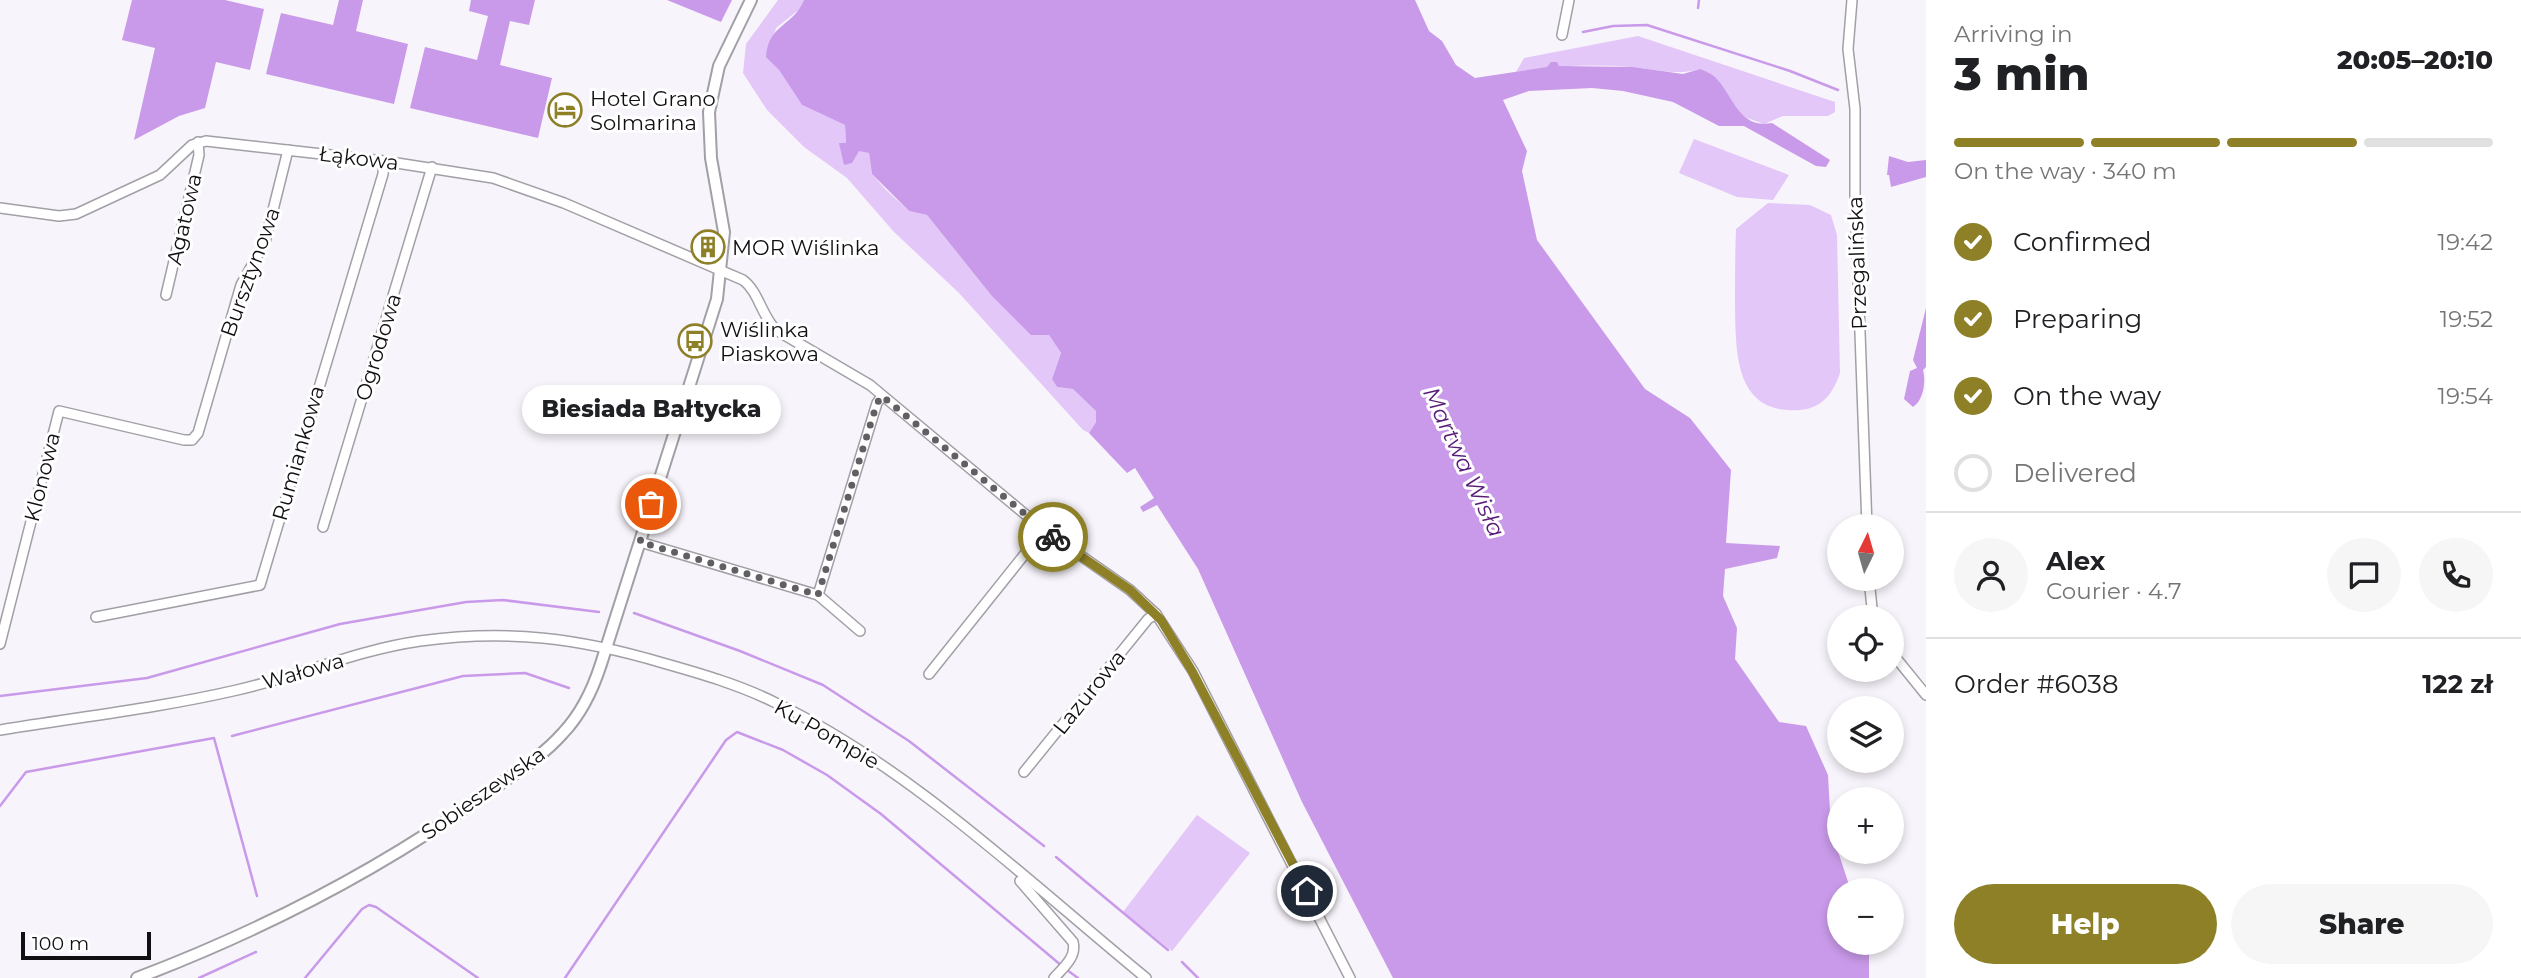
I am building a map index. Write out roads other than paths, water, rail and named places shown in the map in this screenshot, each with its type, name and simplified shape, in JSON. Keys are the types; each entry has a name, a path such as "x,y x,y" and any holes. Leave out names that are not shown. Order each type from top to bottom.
{"main road":[{"name":"Sobieszewska","path":"137,978 252,930 336,887 411,844 549,748 570,725 587,699 607,646 710,327 722,271 723,218 708,127 713,86 725,53 751,0"}],"street":[{"path":"1562,35 1569,0"},
{"name":"Przegalińska","path":"1852,0 1848,49 1855,108 1854,194 1866,514"},
{"path":"0,208 59,216 76,214 160,175 198,142"},
{"name":"Łąkowa","path":"198,142 384,160 493,178 541,194 722,271 751,287 766,319 776,330 863,381 1044,530 1119,581 1156,614 1199,683 1350,978"},
{"name":"Agatowa","path":"166,295 199,155 198,142"},
{"name":"Bursztynowa","path":"198,433 241,285 265,242 288,150"},
{"name":"Rumiankowa","path":"96,617 260,585 383,174 384,160"},
{"name":"Ogrodowa","path":"323,527 432,167"},
{"path":"818,595 877,403 882,396"},
{"name":"Klonowa","path":"0,644 59,411 184,440 192,440 198,433"},
{"path":"929,674 1044,530"},
{"path":"640,542 818,595 860,631"},
{"name":"Lazurowa","path":"1024,772 1148,619 1156,614"},
{"name":"Wałowa","path":"0,730 212,695 365,653 420,642 526,635 607,646"},
{"name":"Ku Pompie","path":"607,646 738,686 814,723 876,761 1146,978"},
{"path":"1904,668 1926,695"},
{"name":"Ku Pompie","path":"1019,874 1017,878 1073,942 1075,948 1070,960 1056,976"}],"water":[{"path":"132,0 225,0 264,9 250,70 216,62 205,108 179,116 134,140 155,48 122,40"},
{"path":"339,0 363,0 356,31 408,44 394,104 266,74 281,13 333,25"},
{"path":"471,0 535,0 529,25 510,21 500,65 552,78 538,138 410,108 425,47 477,60 488,16 469,11"},
{"path":"667,0 732,0 721,22"},
{"name":"Martwa Wisła","path":"804,0 1415,0 1429,31 1442,41 1456,65 1475,78 1547,67 1551,62 1557,62 1559,66 1633,67 1683,74 1700,69 1715,77 1738,109 1751,121 1772,123 1830,160 1826,167 1816,166 1744,126 1719,126 1673,102 1623,91 1592,88 1529,91 1503,100 1527,151 1522,171 1537,240 1645,389 1690,418 1731,470 1726,543 1780,546 1777,558 1725,569 1723,596 1737,628 1735,659 1779,722 1806,726 1828,775 1827,864 1842,864 1847,878 1827,878 1827,955 1869,955 1869,978 1393,978 1302,802 1198,569 1157,505 1143,512 1140,507 1154,498 1135,468 1127,473 1089,433 1096,422 1096,411 1073,389 1057,387 1052,379 1061,353 1049,335 1031,335 991,295 927,215 909,211 872,174 869,153 859,151 852,163 844,165 839,143 846,143 845,125 802,105 779,70 766,57 771,38 800,9"},
{"path":"1889,156 1908,162 1926,160 1926,177 1891,187 1887,175"},
{"path":"1926,308 1924,385 1920,400 1913,407 1904,399 1910,371 1917,368 1913,360"}],"waterway":[{"path":"1698,8 1699,0"},
{"path":"1583,32 1613,26 1647,25 1790,71 1838,90"},
{"path":"0,696 147,678 340,624 466,602 503,600 599,612"},
{"path":"634,613 740,651 823,685 909,741 1044,846"},
{"path":"232,736 463,676 525,673 569,688"},
{"path":"565,978 726,740 737,732 783,750 827,775 881,814 1062,966"},
{"path":"0,806 26,772 214,738 257,896"},
{"path":"1056,857 1168,950"},
{"path":"305,978 362,909 369,905 376,907 478,978"},
{"path":"199,978 256,952"},
{"path":"1182,962 1198,978"},
{"path":"1067,970 1078,978"}],"place":[{"name":"Hotel Grano Solmarina","path":"565,110"},
{"name":"MOR Wiślinka","path":"708,247"},
{"name":"Wiślinka Piaskowa","path":"695,341"},
{"name":"Biesiada Bałtycka","path":"651,504"}]}
